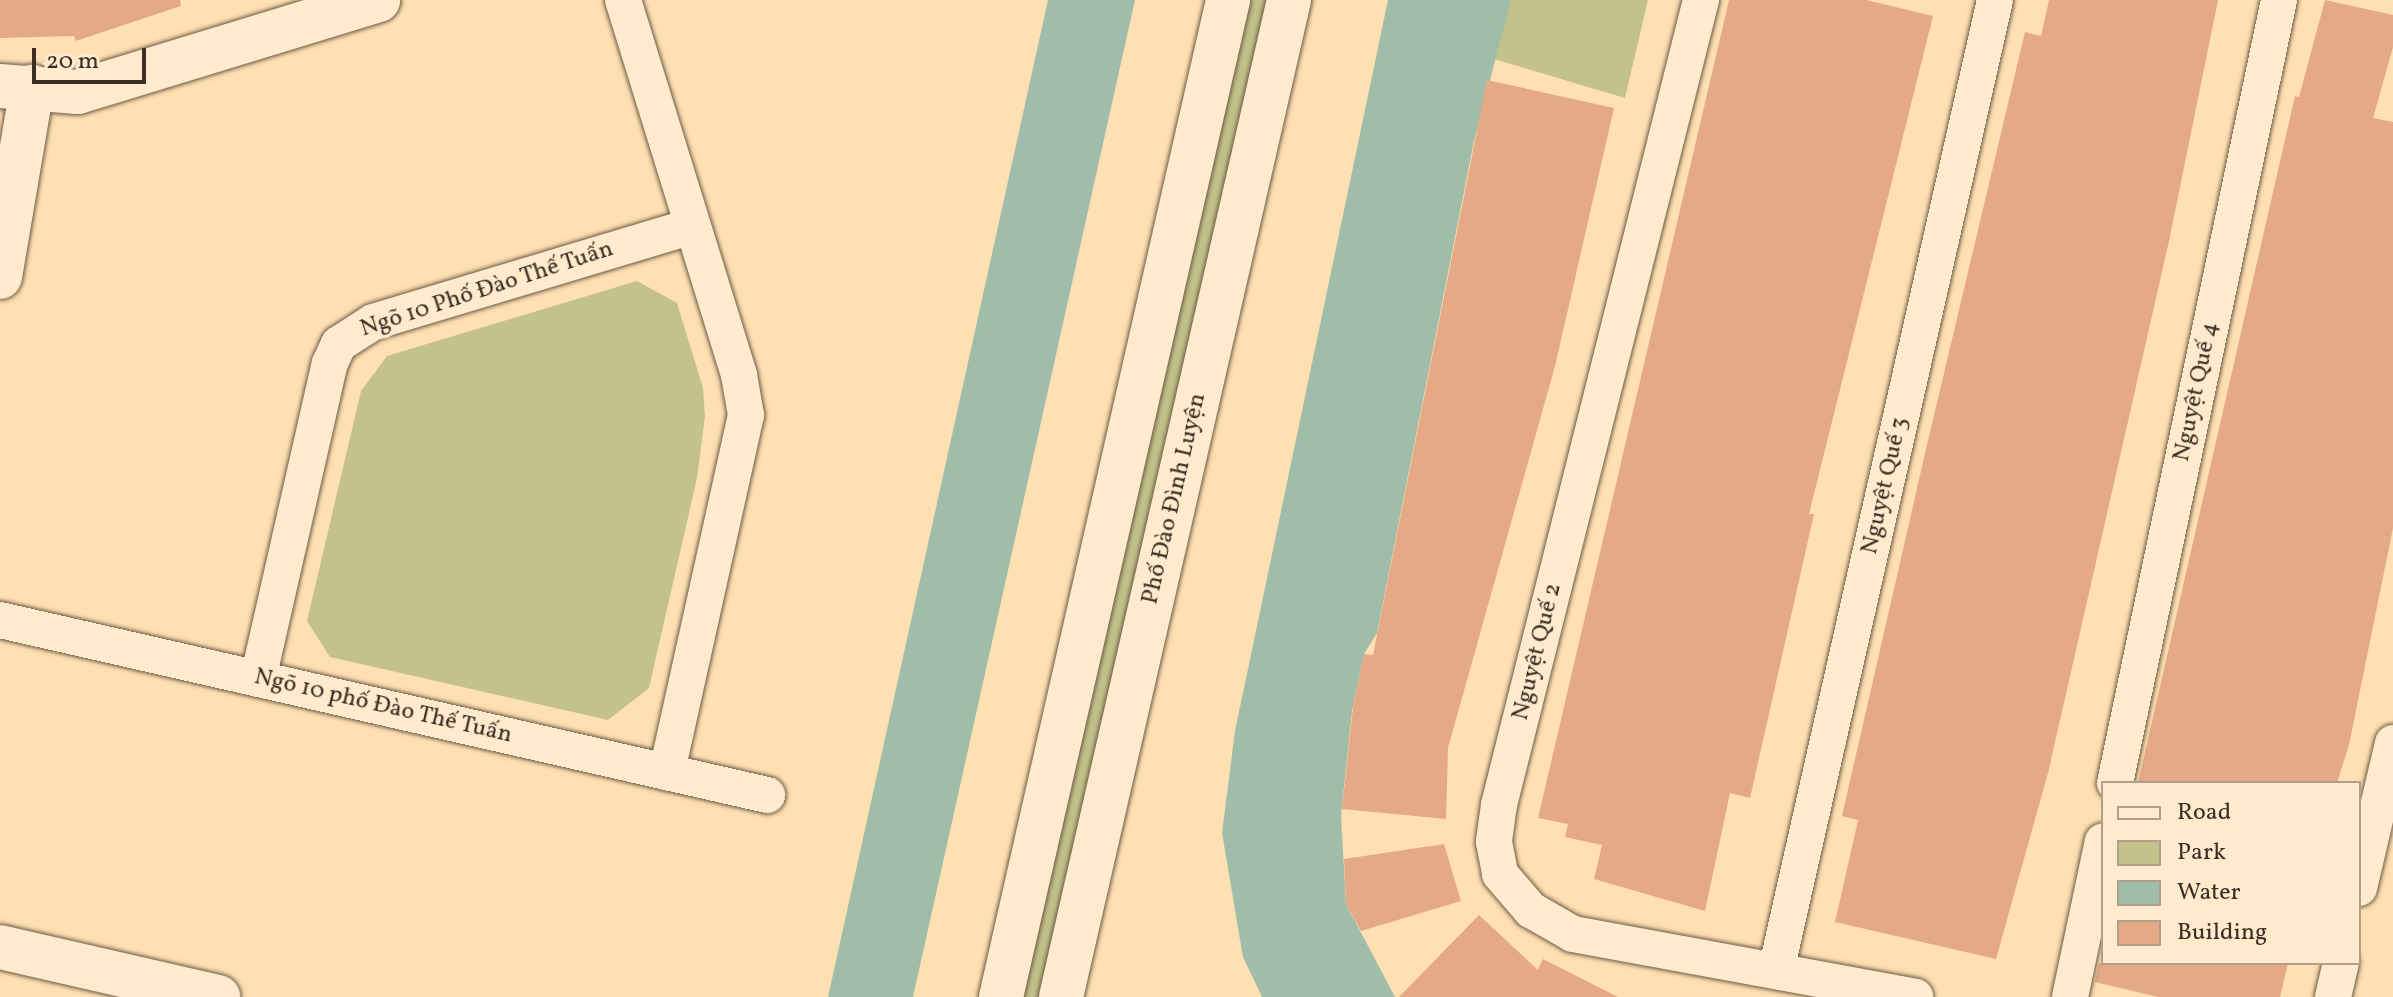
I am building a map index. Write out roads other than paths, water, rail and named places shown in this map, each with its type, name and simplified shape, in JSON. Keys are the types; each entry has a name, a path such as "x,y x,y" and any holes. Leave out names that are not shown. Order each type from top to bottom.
{"main road":[{"path":"0,277 16,86 78,92 378,0"},
{"path":"1001,997 1228,0"},
{"name":"Phố Đào Đình Luyện","path":"1061,997 1289,0"},
{"path":"0,947 218,997"}],"street":[{"path":"623,0 739,375 746,415 667,772"},
{"name":"Nguyệt Quế 2","path":"1701,0 1499,805 1494,842 1500,874 1531,910 1573,934 1915,997"},
{"name":"Nguyệt Quế 3","path":"1776,971 1995,0"},
{"name":"Nguyệt Quế 4","path":"2115,781 2279,0"},
{"name":"Ngõ 10 Phố Đào Thế Tuấn","path":"258,679 330,363 339,344 373,322 692,226"},
{"name":"Ngõ 10 phố Đào Thế Tuấn","path":"0,620 767,795"},
{"path":"2361,879 2393,743"},
{"path":"2070,997 2101,850"},
{"path":"2333,997 2341,965"}],"water":[{"path":"1048,0 1135,0 913,997 828,997"},
{"path":"1388,0 1511,0 1474,141 1377,633 1364,654 1352,711 1341,816 1346,904 1395,997 1262,997 1243,957 1222,833 1235,731"}]}
